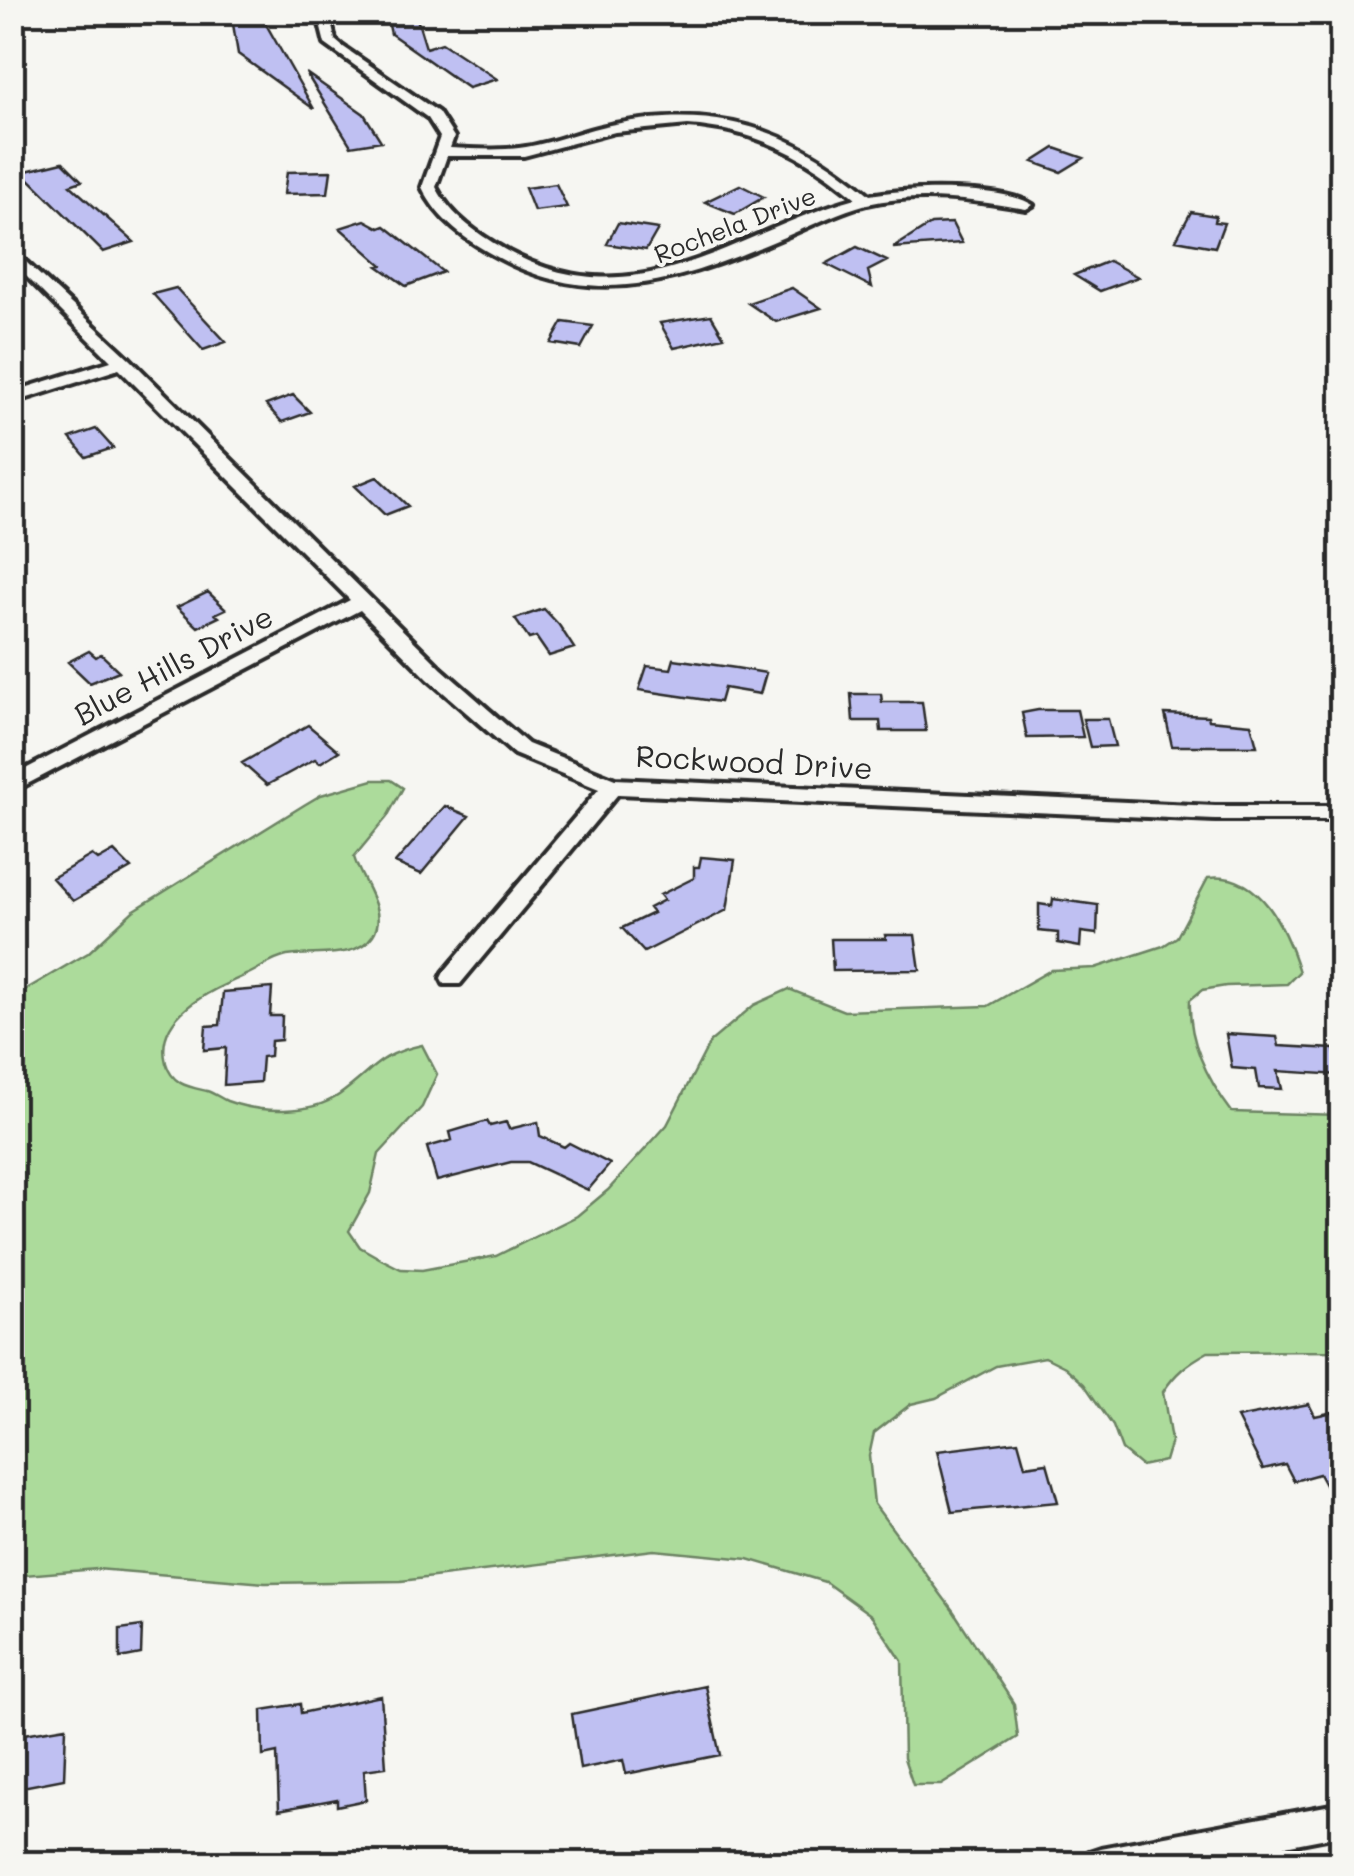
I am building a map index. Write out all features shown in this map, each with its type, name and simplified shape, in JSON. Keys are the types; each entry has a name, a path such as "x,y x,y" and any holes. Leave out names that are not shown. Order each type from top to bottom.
{"street":[{"path":"323,12 329,41 337,49 433,114 448,136 443,152 513,153 616,128 660,122 727,124 798,146 826,162 866,200"},
{"path":"1326,12 1342,19"},
{"name":"Rochela Drive","path":"443,152 429,187 436,204 518,265 575,281 617,284 684,273 866,200 950,192 1026,205"},
{"name":"Rockwood Drive","path":"12,253 435,674 522,749 613,786 1215,813 1342,813"},
{"path":"12,398 124,362"},
{"name":"Blue Hills Drive","path":"12,784 364,600"},
{"path":"452,978 613,786"},
{"path":"1101,1864 1342,1819"}],"green space":[{"path":"373,780 391,780 403,788 387,817 354,857 376,906 377,926 373,935 366,943 345,952 282,957 217,988 177,1018 164,1046 169,1070 182,1084 240,1105 284,1110 327,1101 384,1059 422,1045 437,1074 422,1107 379,1154 370,1193 349,1231 360,1247 401,1269 422,1270 496,1256 577,1216 608,1190 667,1125 710,1042 754,1005 789,989 844,1011 988,1006 1051,970 1095,968 1163,946 1177,937 1208,878 1227,878 1243,884 1257,894 1278,922 1299,972 1287,984 1202,990 1190,1000 1192,1031 1207,1073 1232,1112 1341,1115 1341,1351 1208,1352 1201,1356 1177,1374 1163,1392 1171,1441 1165,1461 1141,1466 1122,1450 1113,1426 1084,1384 1065,1367 1045,1357 996,1366 936,1398 911,1404 874,1433 869,1456 874,1504 954,1612 1014,1704 1018,1737 941,1785 913,1785 904,1758 902,1661 872,1616 825,1582 748,1559 654,1550 401,1581 265,1583 97,1569 13,1576 13,997 88,953 133,911 304,805 321,795"}],"building":[{"path":"231,12 259,12 314,109 238,54"},
{"path":"386,12 415,12 426,48 442,43 497,79 468,88 391,34"},
{"path":"306,73 364,114 381,141 351,146"},
{"path":"1055,148 1084,158 1061,172 1033,162"},
{"path":"63,162 82,181 70,185 134,242 103,252 22,172"},
{"path":"331,171 328,193 284,194 287,172"},
{"path":"556,184 567,207 534,211 525,188"},
{"path":"740,185 764,197 735,214 705,202"},
{"path":"1191,212 1216,216 1215,222 1224,223 1215,247 1176,240"},
{"path":"365,220 380,228 385,226 443,272 406,286 378,266 382,265 340,228"},
{"path":"618,223 658,229 646,250 607,244"},
{"path":"952,223 962,243 893,248 931,224"},
{"path":"857,247 887,261 868,271 872,287 826,264"},
{"path":"1109,261 1138,277 1100,291 1074,275"},
{"path":"176,288 226,342 203,350 153,294"},
{"path":"792,288 821,308 776,322 748,303"},
{"path":"711,315 724,337 674,348 660,323"},
{"path":"563,322 593,326 581,348 551,343"},
{"path":"293,395 310,412 282,422 266,405"},
{"path":"96,429 113,448 86,457 70,438"},
{"path":"377,477 408,506 385,515 355,486"},
{"path":"208,592 226,609 198,627 177,607"},
{"path":"544,609 574,648 549,656 536,637 529,639 515,619"},
{"path":"89,651 96,657 101,654 119,671 90,683 68,662"},
{"path":"674,659 766,673 760,694 724,688 720,702 639,690 647,666 671,669"},
{"path":"851,694 881,694 882,702 922,702 926,731 881,731 880,721 853,721"},
{"path":"1077,710 1083,737 1027,738 1022,713"},
{"path":"1165,714 1251,724 1257,746 1172,746"},
{"path":"1083,719 1108,719 1115,746 1090,747"},
{"path":"308,725 339,751 320,763 315,759 267,785 242,763"},
{"path":"445,806 469,816 421,874 395,863"},
{"path":"114,851 131,868 73,901 52,878 92,855 98,860"},
{"path":"701,857 735,860 727,910 644,952 622,928 653,913 649,908 664,900 660,895 694,878 694,867 699,867"},
{"path":"1053,899 1098,905 1097,934 1081,932 1080,947 1058,943 1058,933 1039,931 1039,904 1052,906"},
{"path":"885,935 915,935 920,970 833,971 831,939 886,939"},
{"path":"272,988 270,1016 282,1016 281,1040 271,1041 270,1056 262,1057 260,1082 224,1085 226,1048 204,1050 206,1026 220,1025 223,992"},
{"path":"1226,1034 1277,1037 1279,1046 1334,1049 1340,1075 1278,1071 1282,1089 1259,1088 1256,1070 1232,1068"},
{"path":"487,1121 490,1126 506,1122 509,1129 538,1122 540,1136 564,1147 569,1143 610,1164 588,1190 528,1162 511,1162 437,1181 427,1147 452,1140 450,1132"},
{"path":"1309,1404 1315,1416 1342,1410 1342,1516 1319,1474 1294,1481 1285,1464 1263,1469 1237,1418"},
{"path":"1018,1441 1025,1466 1047,1463 1058,1502 952,1512 937,1451"},
{"path":"142,1626 141,1654 120,1658 120,1629"},
{"path":"705,1686 720,1755 626,1774 623,1760 580,1769 572,1714"},
{"path":"381,1696 386,1767 364,1770 366,1800 337,1806 337,1799 279,1810 277,1753 263,1756 262,1710 300,1704 301,1713"},
{"path":"66,1727 64,1779 12,1789 12,1736"}]}
